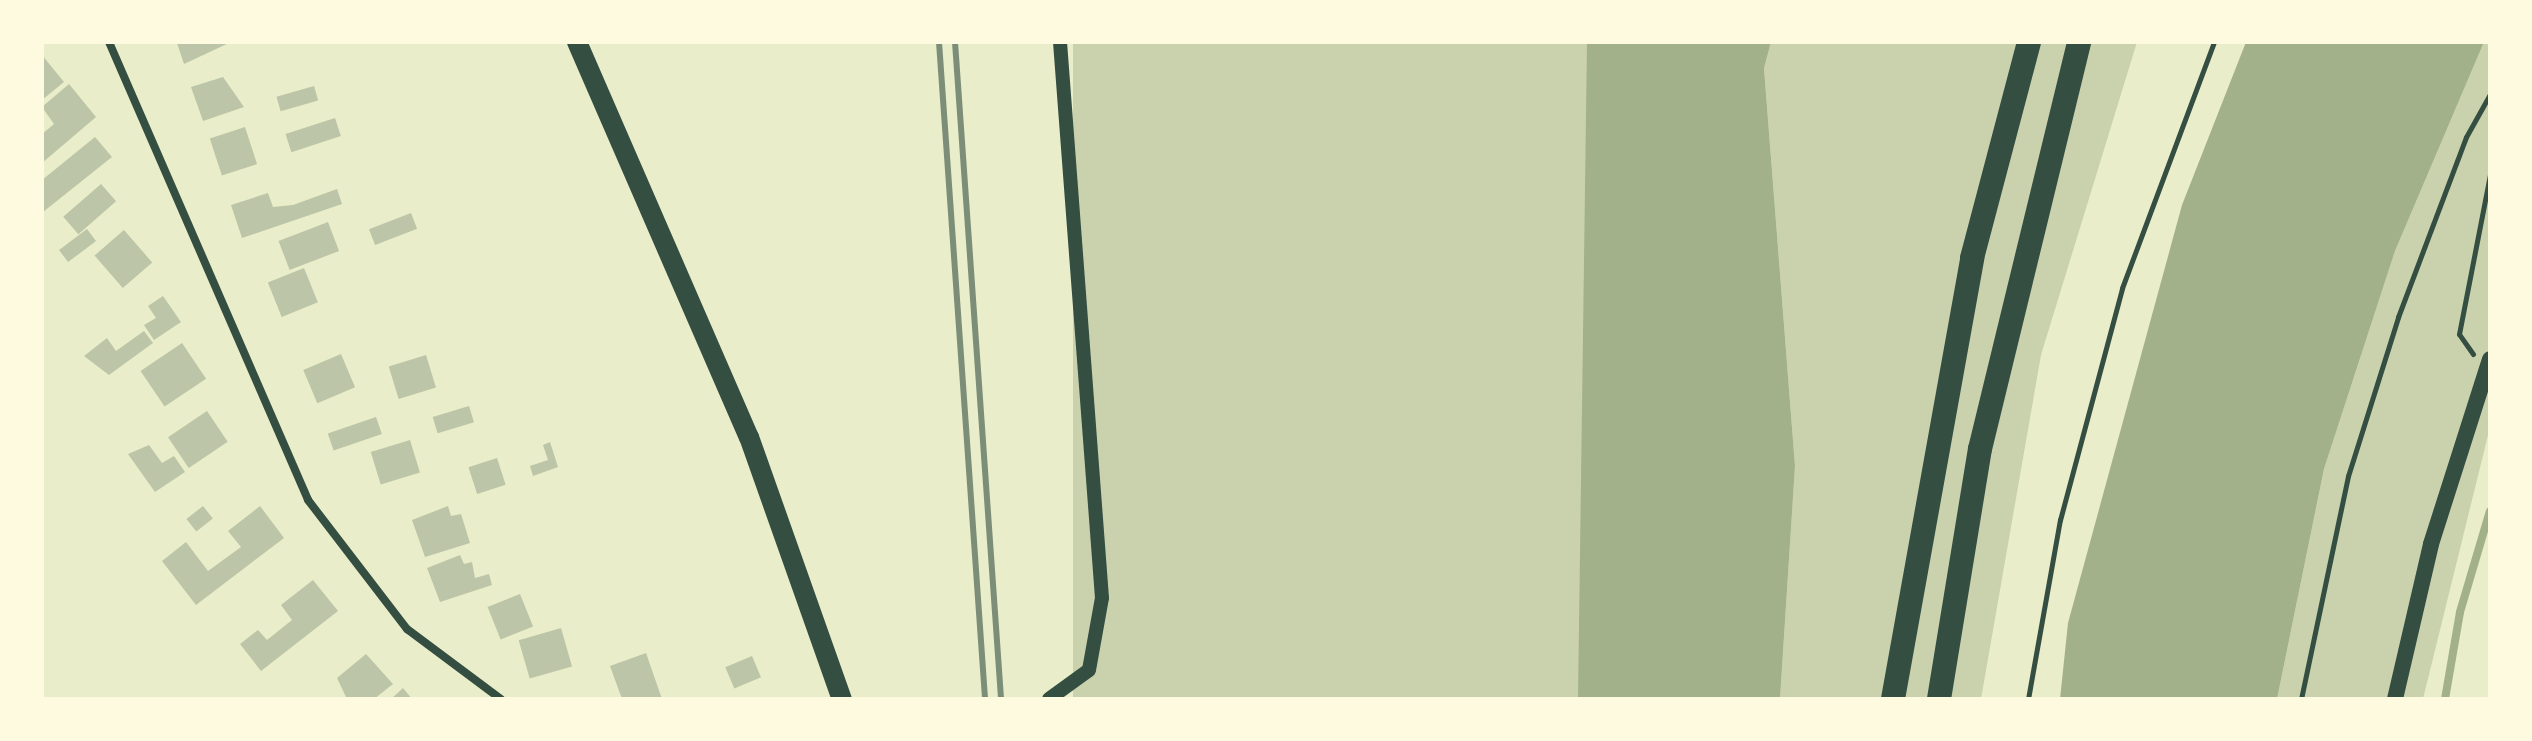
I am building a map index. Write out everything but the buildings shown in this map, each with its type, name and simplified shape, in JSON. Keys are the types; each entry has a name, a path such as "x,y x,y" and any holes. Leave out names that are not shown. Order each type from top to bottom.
{"highway":[{"path":"1893,699 1969,273 2029,42"},
{"path":"1939,699 1980,449 2079,42"}],"main road":[{"path":"577,42 749,437 842,699"},
{"path":"2395,699 2431,544 2488,364"}],"street":[{"path":"109,42 308,500 407,629 501,699"},
{"path":"1049,699 1089,670 1102,598 1060,42"}],"path":[{"path":"2028,699 2060,520 2122,288 2214,42"},
{"path":"2301,699 2348,476 2389,346 2466,137 2490,94"},
{"path":"2488,364 2459,334 2490,175"}],"shaded area":[{"path":"1073,42 1587,42 1587,699 1073,699"},
{"path":"1587,42 1771,42 1764,68 1795,466 1780,699 1578,699"},
{"path":"1771,42 2137,42 2041,355 1981,699 1780,699 1795,466 1764,67"},
{"path":"2246,42 2484,42 2395,251 2324,469 2277,699 2060,699 2068,623 2182,205"},
{"path":"2484,42 2490,42 2490,427 2423,699 2277,699 2324,469 2395,251"}],"waterway":[{"path":"2445,699 2460,612 2490,511"}],"railway":[{"path":"939,42 985,699"},
{"path":"955,42 1001,699"}]}
